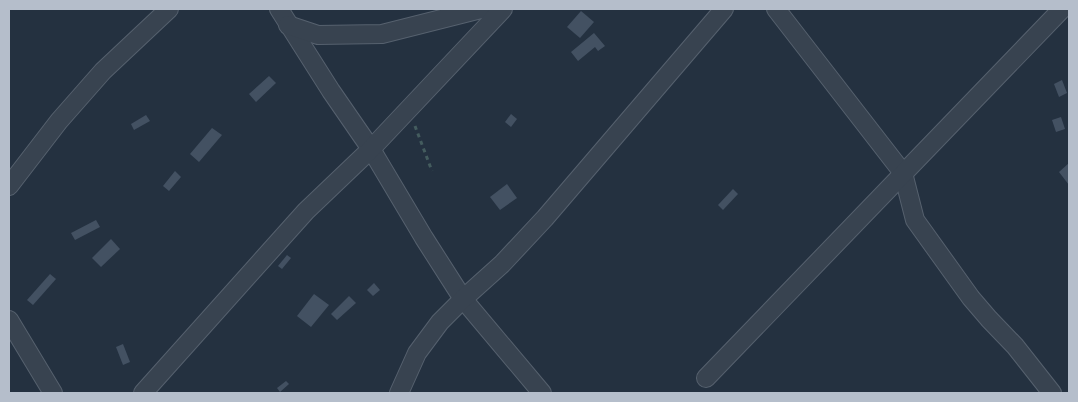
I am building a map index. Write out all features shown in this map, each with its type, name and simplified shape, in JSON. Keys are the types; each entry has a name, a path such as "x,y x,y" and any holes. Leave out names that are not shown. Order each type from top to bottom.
{"street":[{"path":"9,186 59,122 103,71 169,9"},
{"path":"279,9 330,92 371,149 463,299 542,393"},
{"path":"288,25 318,35 382,34 480,9"},
{"path":"143,393 306,211 371,149 503,9"},
{"path":"399,393 417,353 440,322 502,264 545,218 724,9"},
{"path":"776,9 903,172 915,220 971,298 1015,346 1052,393"},
{"path":"706,378 1062,9"},
{"path":"9,320 53,393"}],"path":[{"path":"408,110 432,171"}],"building":[{"path":"581,11 594,22 580,38 567,27"},
{"path":"594,33 605,46 598,51 595,47 578,61 571,52"},
{"path":"269,76 276,83 256,102 249,94"},
{"path":"1062,80 1067,93 1059,97 1054,84"},
{"path":"511,114 517,119 511,127 505,122"},
{"path":"146,115 150,121 134,130 131,124"},
{"path":"1061,117 1065,129 1056,132 1052,120"},
{"path":"212,128 222,135 199,162 190,154"},
{"path":"1069,163 1069,185 1059,172"},
{"path":"175,171 181,177 169,191 163,186"},
{"path":"507,184 517,198 500,210 490,197"},
{"path":"733,189 738,194 723,210 718,205"},
{"path":"96,220 100,227 75,240 71,233"},
{"path":"111,239 120,249 101,267 92,258"},
{"path":"287,255 291,258 282,269 278,266"},
{"path":"50,274 56,279 33,305 27,300"},
{"path":"374,283 380,290 373,296 367,290"},
{"path":"314,294 329,305 311,327 297,316"},
{"path":"349,296 356,303 337,320 331,314"},
{"path":"123,344 130,362 123,365 116,347"},
{"path":"286,381 289,384 280,392 277,388"}]}
